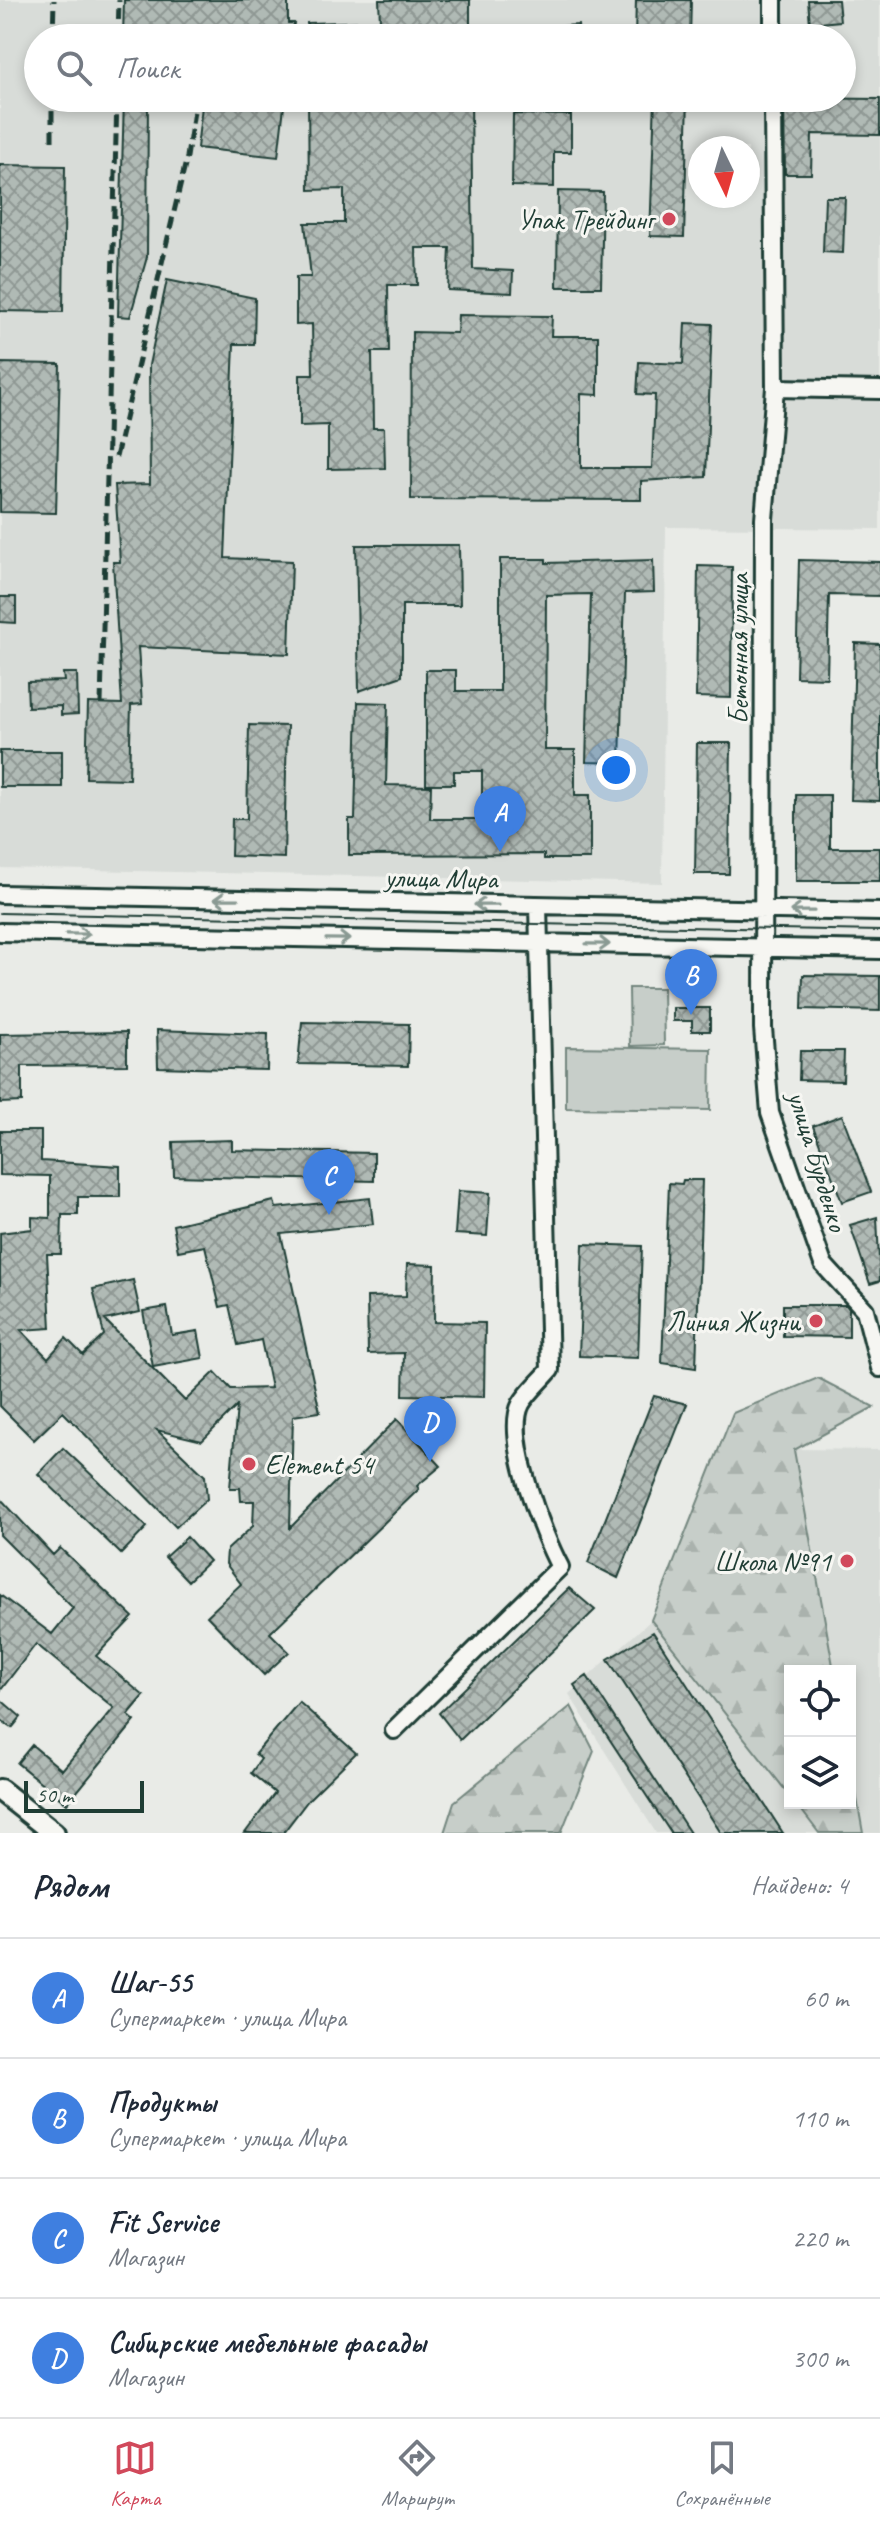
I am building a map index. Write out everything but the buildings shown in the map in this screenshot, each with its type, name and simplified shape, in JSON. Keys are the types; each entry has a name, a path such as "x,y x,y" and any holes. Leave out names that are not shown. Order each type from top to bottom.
{"main road":[{"path":"0,1790 54,1833"}],"street":[{"path":"773,0 773,24"},
{"name":"Бетонная улица","path":"764,947 764,519 775,388 773,112"},
{"path":"775,388 880,390"},
{"name":"улица Мира","path":"0,894 880,912"},
{"path":"394,1730 560,1567 538,1526 518,1442 520,1406 550,1370 538,906"},
{"path":"0,932 880,950"},
{"name":"улица Бурденко","path":"764,947 763,1028 770,1113 823,1264 865,1310 880,1368"}],"shaded area":[{"path":"0,0 880,0 880,529 666,527 662,883 0,868"},
{"name":"Школа №91","path":"794,1449 880,1450 880,1833 863,1833 856,1793 856,1665 833,1665"},
{"path":"651,1620 784,1788 784,1809 801,1809 819,1833 656,1833 569,1694"}],"green space":[{"path":"629,988 663,988 664,1045 630,1046"},
{"path":"566,1047 711,1049 710,1110 566,1108"},
{"path":"818,1378 874,1407 794,1450 833,1665 784,1665 784,1788 651,1620 733,1413"},
{"path":"571,1706 594,1751 561,1833 444,1833 454,1802"},
{"path":"856,1793 863,1833 819,1833 801,1809 856,1809"}],"tram line":[{"path":"0,913 880,931"}],"railway":[{"path":"53,24 54,0"},
{"path":"118,24 119,0"},
{"path":"52,112 52,141"},
{"path":"101,704 117,112"},
{"path":"116,457 187,157 194,112"}],"place":[{"name":"Упак Трейдинг","path":"669,219"},
{"name":"Шаг-55","path":"500,852"},
{"name":"Продукты","path":"691,1015"},
{"name":"Fit Service","path":"329,1215"},
{"name":"Линия Жизни","path":"816,1321"},
{"name":"Сибирские мебельные фасады","path":"430,1462"},
{"name":"Element 54","path":"249,1464"},
{"name":"Школа №91","path":"847,1561"}]}
